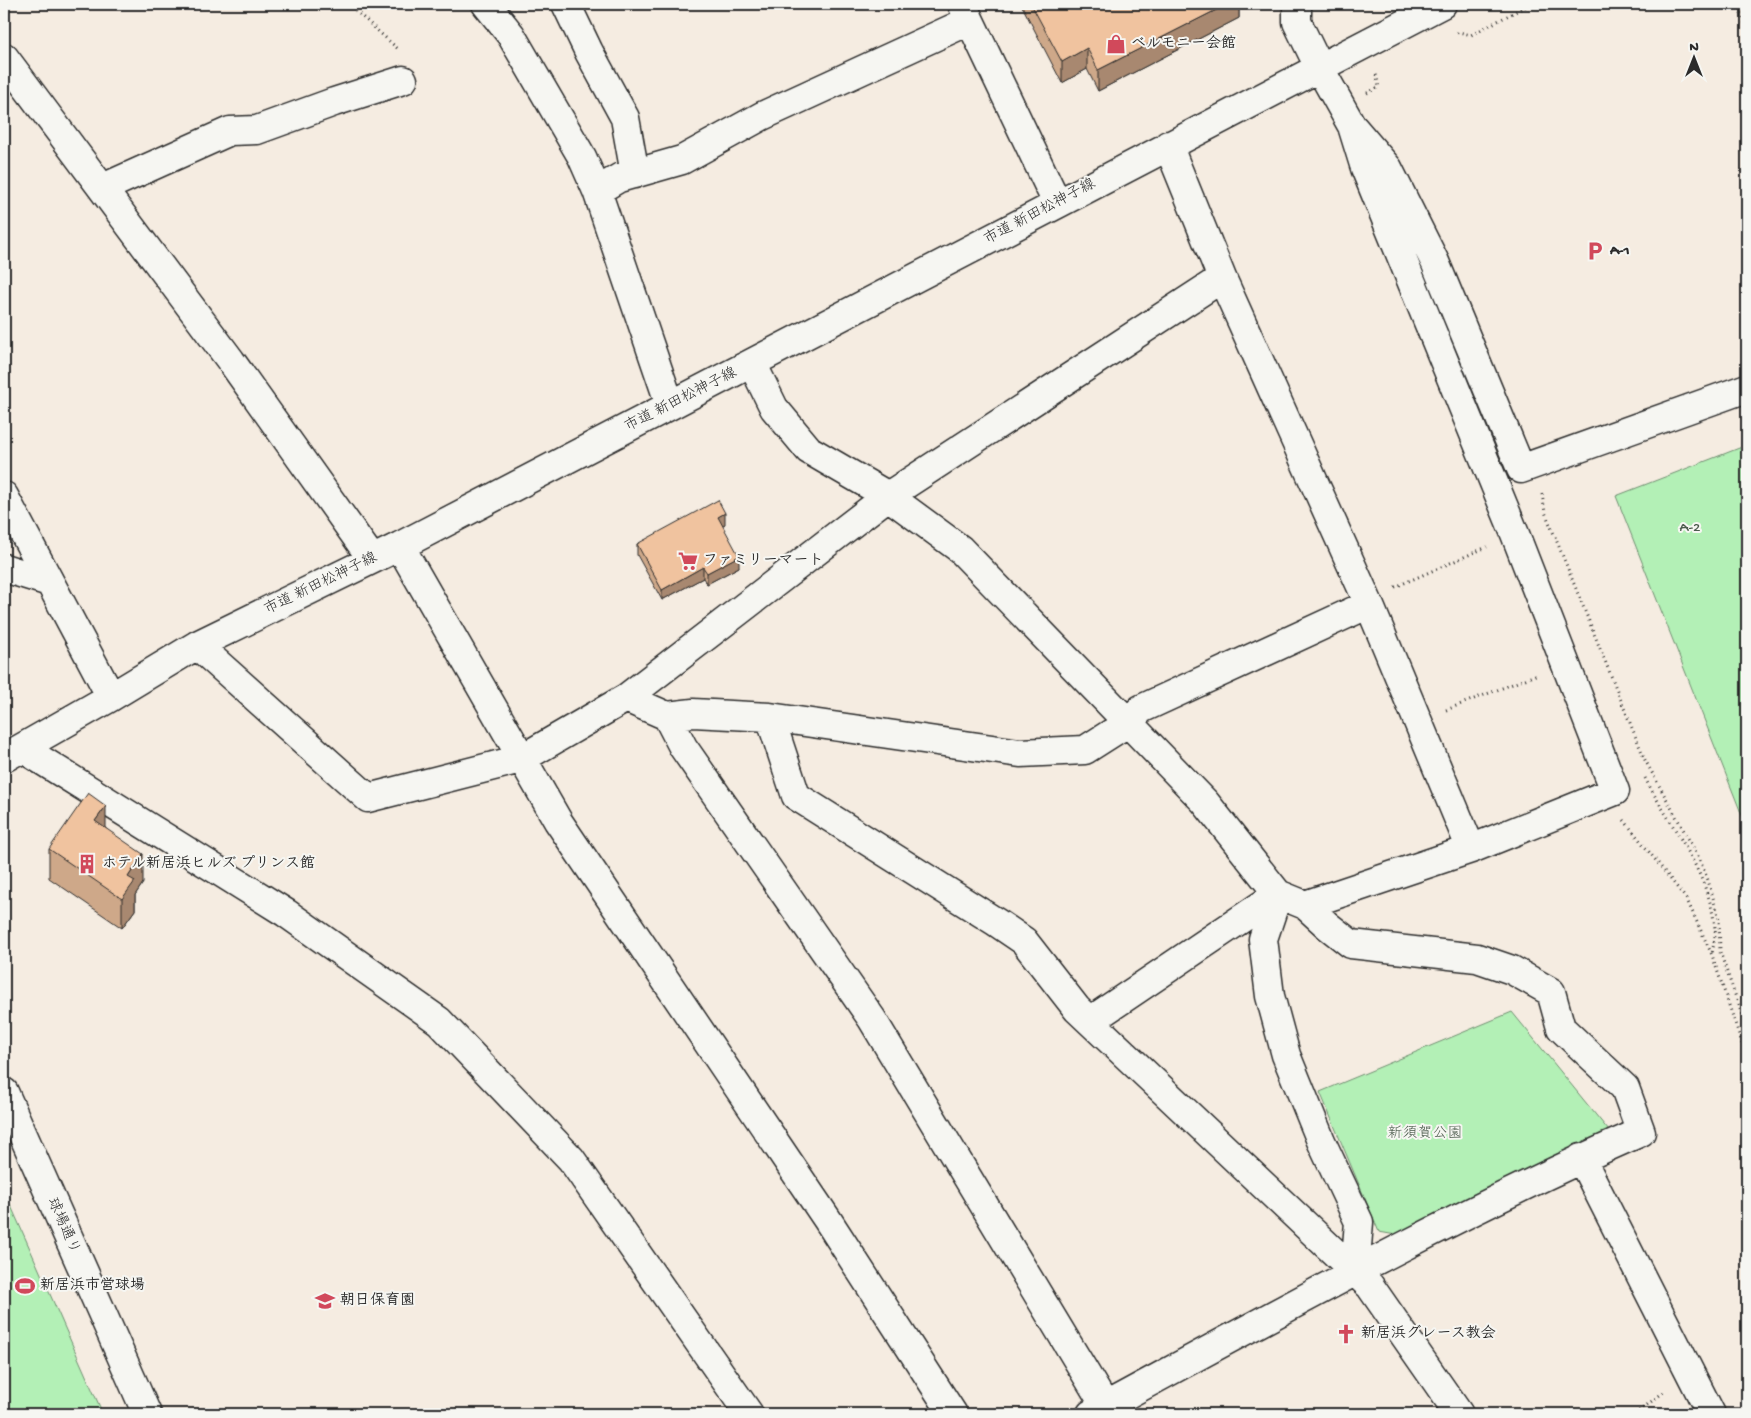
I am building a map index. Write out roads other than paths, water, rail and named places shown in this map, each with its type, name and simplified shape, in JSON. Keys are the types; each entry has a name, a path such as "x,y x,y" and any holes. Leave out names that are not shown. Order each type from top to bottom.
{"street":[{"path":"486,4 511,35 582,157 597,190 670,405"},
{"path":"566,4 589,52 625,118 635,174"},
{"path":"1297,4 1297,22 1319,67 1352,126 1388,168 1435,262 1521,470 1747,388"},
{"name":"市道 新田松神子線","path":"13,753 197,645 400,546 1442,4"},
{"path":"597,190 619,178 682,160 762,116 965,12 1057,203"},
{"path":"4,56 232,362 372,559"},
{"path":"104,188 230,131 257,130 334,102 403,80"},
{"path":"1305,905 1471,849 1616,791 1515,534 1365,168 1352,126"},
{"path":"1168,146 1222,278 1368,602 1471,849"},
{"path":"197,645 368,798 521,759 626,698 888,496 1222,278"},
{"path":"667,716 683,747 872,1019 1102,1412 1355,1271 1581,1158 1641,1132 1624,1088 1561,1028 1551,992 1512,970 1477,958 1351,944 1305,905 1278,894 1205,802 960,549 888,496 809,450 774,408 752,363"},
{"path":"4,496 111,697"},
{"path":"400,546 558,821 827,1220 953,1414"},
{"path":"4,568 49,582"},
{"path":"626,698 667,716 693,713 770,718 1020,753 1085,750 1128,722 1141,709 1368,602"},
{"path":"770,718 796,796 1024,941 1077,1009 1370,1286 1459,1414"},
{"path":"13,753 286,913 439,1021 572,1159 750,1414"},
{"path":"1090,1021 1278,894"},
{"path":"1278,894 1263,939 1270,996 1286,1055 1321,1141 1359,1222 1355,1271"},
{"name":"球場通り","path":"4,1092 147,1414"},
{"path":"1581,1158 1711,1414"}],"place":[{"name":"ベルモニー会館","path":"1116,44"},
{"name":"A-1","path":"1595,251"},
{"name":"ファミリーマート","path":"688,561"},
{"name":"ホテル新居浜ヒルズ プリンス館","path":"87,864"},
{"name":"新居浜市営球場","path":"25,1286"},
{"name":"朝日保育園","path":"325,1301"},
{"name":"新居浜グレース教会","path":"1346,1334"}],"park label":[{"name":"A-2","path":"1690,528"},
{"name":"新須賀公園","path":"1425,1134"}]}
